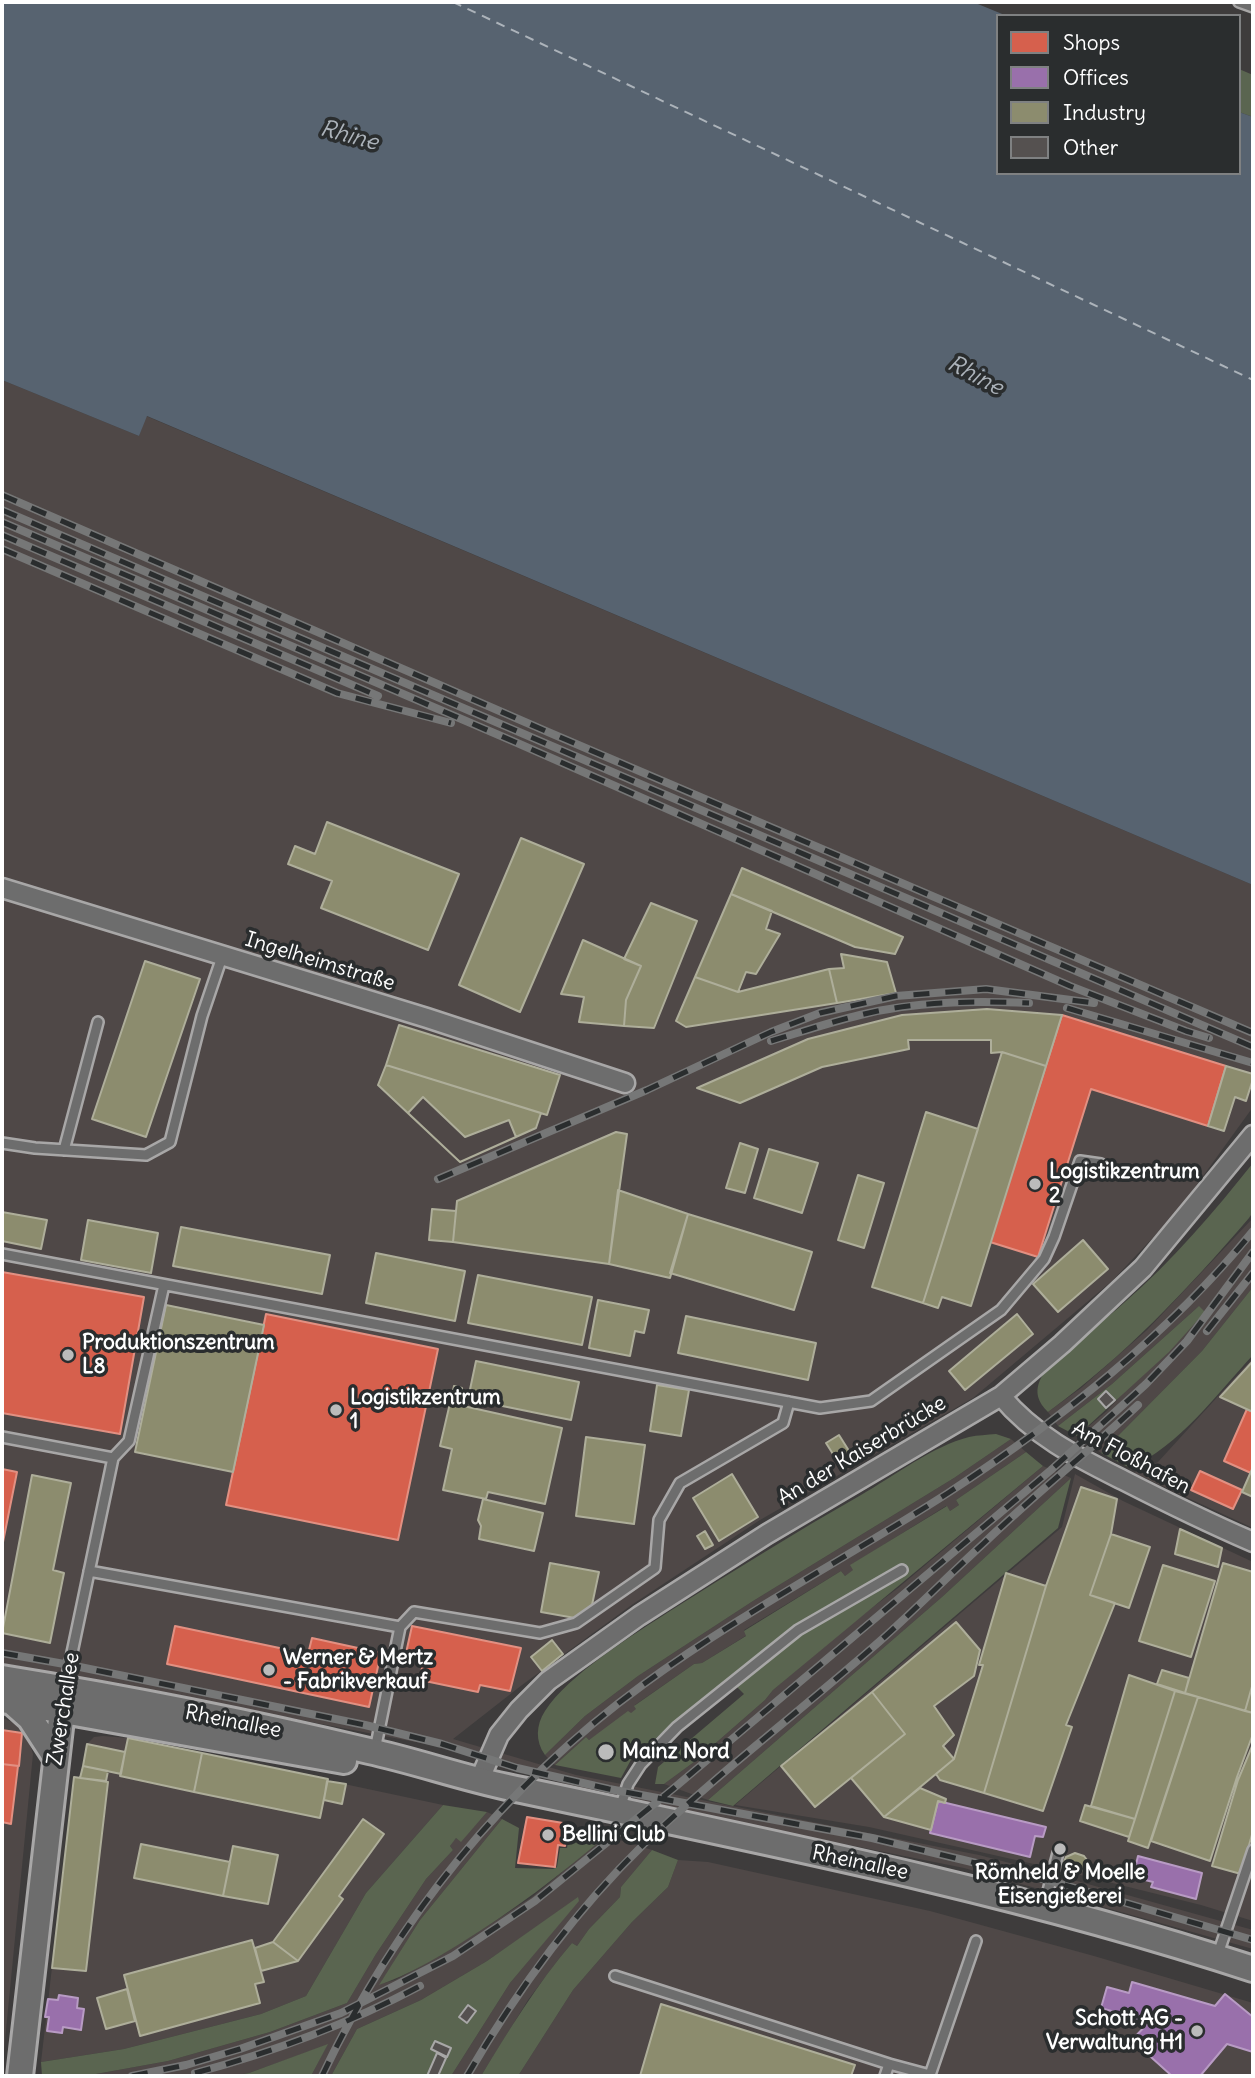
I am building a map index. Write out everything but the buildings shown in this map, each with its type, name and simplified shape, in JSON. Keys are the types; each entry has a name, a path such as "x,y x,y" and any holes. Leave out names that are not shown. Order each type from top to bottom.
{"main road":[{"name":"Rheinallee","path":"2,1678 63,1699 384,1768 471,1779"},
{"name":"Rheinallee","path":"7,1701 63,1699 375,1752 471,1779 954,1884 1043,1907 1253,1969"},
{"name":"Zwerchallee","path":"20,2076 63,1699"},
{"path":"7,1701 30,1718 55,1758"}],"street":[{"name":"Ingelheimstraße","path":"2,888 427,1018 625,1083"},
{"name":"An der Kaiserbrücke","path":"471,1779 499,1735 548,1681 639,1616 766,1534 1001,1396 1062,1344 1143,1268 1253,1135"},
{"name":"Am Floßhafen","path":"1001,1396 1021,1418 1061,1448 1189,1514 1253,1542"}],"lane":[{"path":"1239,2 1253,7"},
{"path":"2,1143 146,1155 170,1142 201,1016 222,957"},
{"path":"64,1150 98,1022"},
{"path":"2,1254 820,1408 871,1401 1001,1310 1044,1259 1055,1237 1080,1161 1101,1164"},
{"path":"2,1437 113,1458 129,1441 164,1285"},
{"path":"375,1752 400,1627 414,1612 540,1633 576,1623 655,1568 659,1520 680,1483 783,1423 789,1402"},
{"name":"Zwerchallee","path":"63,1699 113,1458"},
{"path":"619,1811 624,1792 641,1764 677,1727 798,1630 902,1570"},
{"path":"89,1571 400,1627"},
{"path":"1217,1957 1253,1850"},
{"path":"1043,1907 1058,1853"},
{"path":"615,1976 930,2075 976,1941"},
{"path":"885,2076 888,2064"}],"shaded area":[{"path":"2,380 139,436 146,416 1253,885 1253,1107 1177,1212 1112,1281 973,1398 760,1520 633,1604 453,1739 576,1775 979,1855 1052,1874 1253,1930 1253,1949 964,1868 605,1796 447,1748 2,1663"},
{"path":"1253,1218 1253,1287 1202,1351 1101,1453 1077,1436 1107,1411 1199,1306 1112,1384 1058,1426 1048,1412 1081,1388 1147,1330"},
{"path":"1253,1358 1253,1528 1134,1473 1158,1462"},
{"path":"1011,1439 1026,1452 956,1500 959,1505 950,1511 946,1506 851,1565 854,1570 845,1576 841,1571 744,1630 747,1635 702,1663 694,1664 635,1705 637,1709 589,1740 586,1737 555,1765 545,1755 585,1716 638,1676 753,1601 954,1478"},
{"path":"1043,1466 1071,1478 942,1597 708,1800 664,1784 694,1762 852,1623 898,1588"},
{"path":"1075,1474 1123,1501 1253,1562 1253,1921 1201,1905 1056,1869 869,1827 735,1805 1062,1527"},
{"path":"2,1718 13,1722 27,1735 33,1754 2,2071"},
{"path":"94,1737 128,1738 443,1805 366,1893 306,1996 261,2014 124,2049 41,2062 74,1778 80,1778 87,1744"},
{"path":"487,1812 502,1819 420,1920 380,1984 395,1980 441,1955 532,1897 606,1836 652,1850 621,1887 620,1897 589,1929 577,1946 572,1943 558,1960 528,2000 481,2076 451,2076 510,1983 578,1898 487,1961 421,2000 357,2029 331,2076 311,2076 327,2045 249,2073 233,2076 85,2076 168,2061 270,2032 347,2003 426,1879 453,1850 450,1846 453,1841 456,1838 461,1841"},
{"path":"678,1860 708,1862 930,1911 1253,2003 1253,2076 518,2076 573,1990 632,1922 668,1887"}],"green space":[{"path":"1241,70 1253,75 1253,117 1241,113"},
{"path":"1253,1163 1253,1212 1249,1218 1154,1321 1103,1369 1048,1412 1040,1401 1038,1392 1041,1378 1047,1370 1176,1253"},
{"path":"1253,1287 1253,1355 1211,1402 1181,1433 1130,1468 1101,1453 1202,1351"},
{"path":"1199,1306 1205,1312 1169,1352 1077,1436 1058,1426 1112,1384"},
{"path":"996,1434 1011,1439 954,1478 753,1601 638,1676 585,1716 545,1755 538,1733 545,1711 555,1697 602,1656 741,1566 928,1454 955,1441"},
{"path":"1026,1452 1043,1466 773,1690 694,1762 664,1784 655,1784 658,1767 744,1694 728,1678 632,1758 621,1778 555,1765 586,1737 589,1740 628,1711 631,1713 636,1709 634,1706 694,1664 702,1663 746,1636 744,1631 841,1571 845,1576 853,1570 850,1565 947,1506 950,1511 959,1505 956,1500"},
{"path":"1071,1478 1058,1528 733,1806 708,1800 942,1597"},
{"path":"443,1805 487,1812 461,1842 456,1838 450,1846 453,1850 426,1879 347,2003 270,2032 168,2061 85,2076 42,2076 41,2062 124,2049 261,2014 306,1996 366,1893"},
{"path":"502,1819 519,1828 515,1868 557,1867 560,1848 567,1848 571,1827 606,1836 536,1892 480,1931 421,1966 379,1985 420,1920"},
{"path":"652,1850 678,1860 668,1887 632,1922 573,1990 518,2076 481,2076 547,1975 572,1943 577,1946 589,1929 620,1897 621,1887"},
{"path":"578,1897 579,1901 510,1983 451,2076 331,2076 357,2029 421,2000 487,1961"},
{"path":"328,2044 311,2076 233,2076 249,2073"}],"water":[{"name":"Rhine","path":"2,2 973,2 1002,14 996,14 996,175 1241,175 1241,113 1253,117 1253,885 147,416 139,436 2,380"}],"ferry route":[{"path":"453,2 1253,380"}],"railway":[{"path":"2,495 1253,1033"},
{"path":"2,510 1253,1047"},
{"path":"2,522 515,742 1070,986 1209,1038"},
{"path":"2,535 378,696"},
{"path":"2,549 337,693 451,723"},
{"path":"438,1179 647,1090 771,1032 820,1013 896,996 986,989 1094,1003"},
{"path":"771,1041 881,1010 965,1002 1029,1003"},
{"path":"1067,1008 1253,1063"},
{"path":"322,2076 351,2019 419,1910 458,1860 545,1766 593,1724 681,1658 948,1493 1031,1436 1111,1374 1148,1341 1185,1306 1253,1231"},
{"path":"132,2076 186,2065 240,2049 341,2013 453,1956 535,1901 674,1788 1051,1470 1146,1384 1187,1341 1253,1252"},
{"path":"1207,1331 1253,1273"},
{"path":"467,2076 505,2014 547,1954 617,1871 701,1792 880,1641 1003,1525 1138,1405"},
{"path":"2,1653 365,1725 442,1744 517,1768 609,1789 872,1838 1051,1881 1253,1940"},
{"path":"195,2073 310,2036 366,2013 420,1986"}],"place":[{"name":"Logistikzentrum 2","path":"1035,1184"},
{"name":"Produktionszentrum L8","path":"68,1355"},
{"name":"Logistikzentrum 1","path":"336,1410"},
{"name":"Werner & Mertz - Fabrikverkauf","path":"269,1670"},
{"name":"Mainz Nord","path":"606,1752"},
{"name":"Bellini Club","path":"548,1835"},
{"name":"Römheld & Moelle Eisengießerei","path":"1060,1849"},
{"name":"Schott AG - Verwaltung H1","path":"1197,2031"}]}
